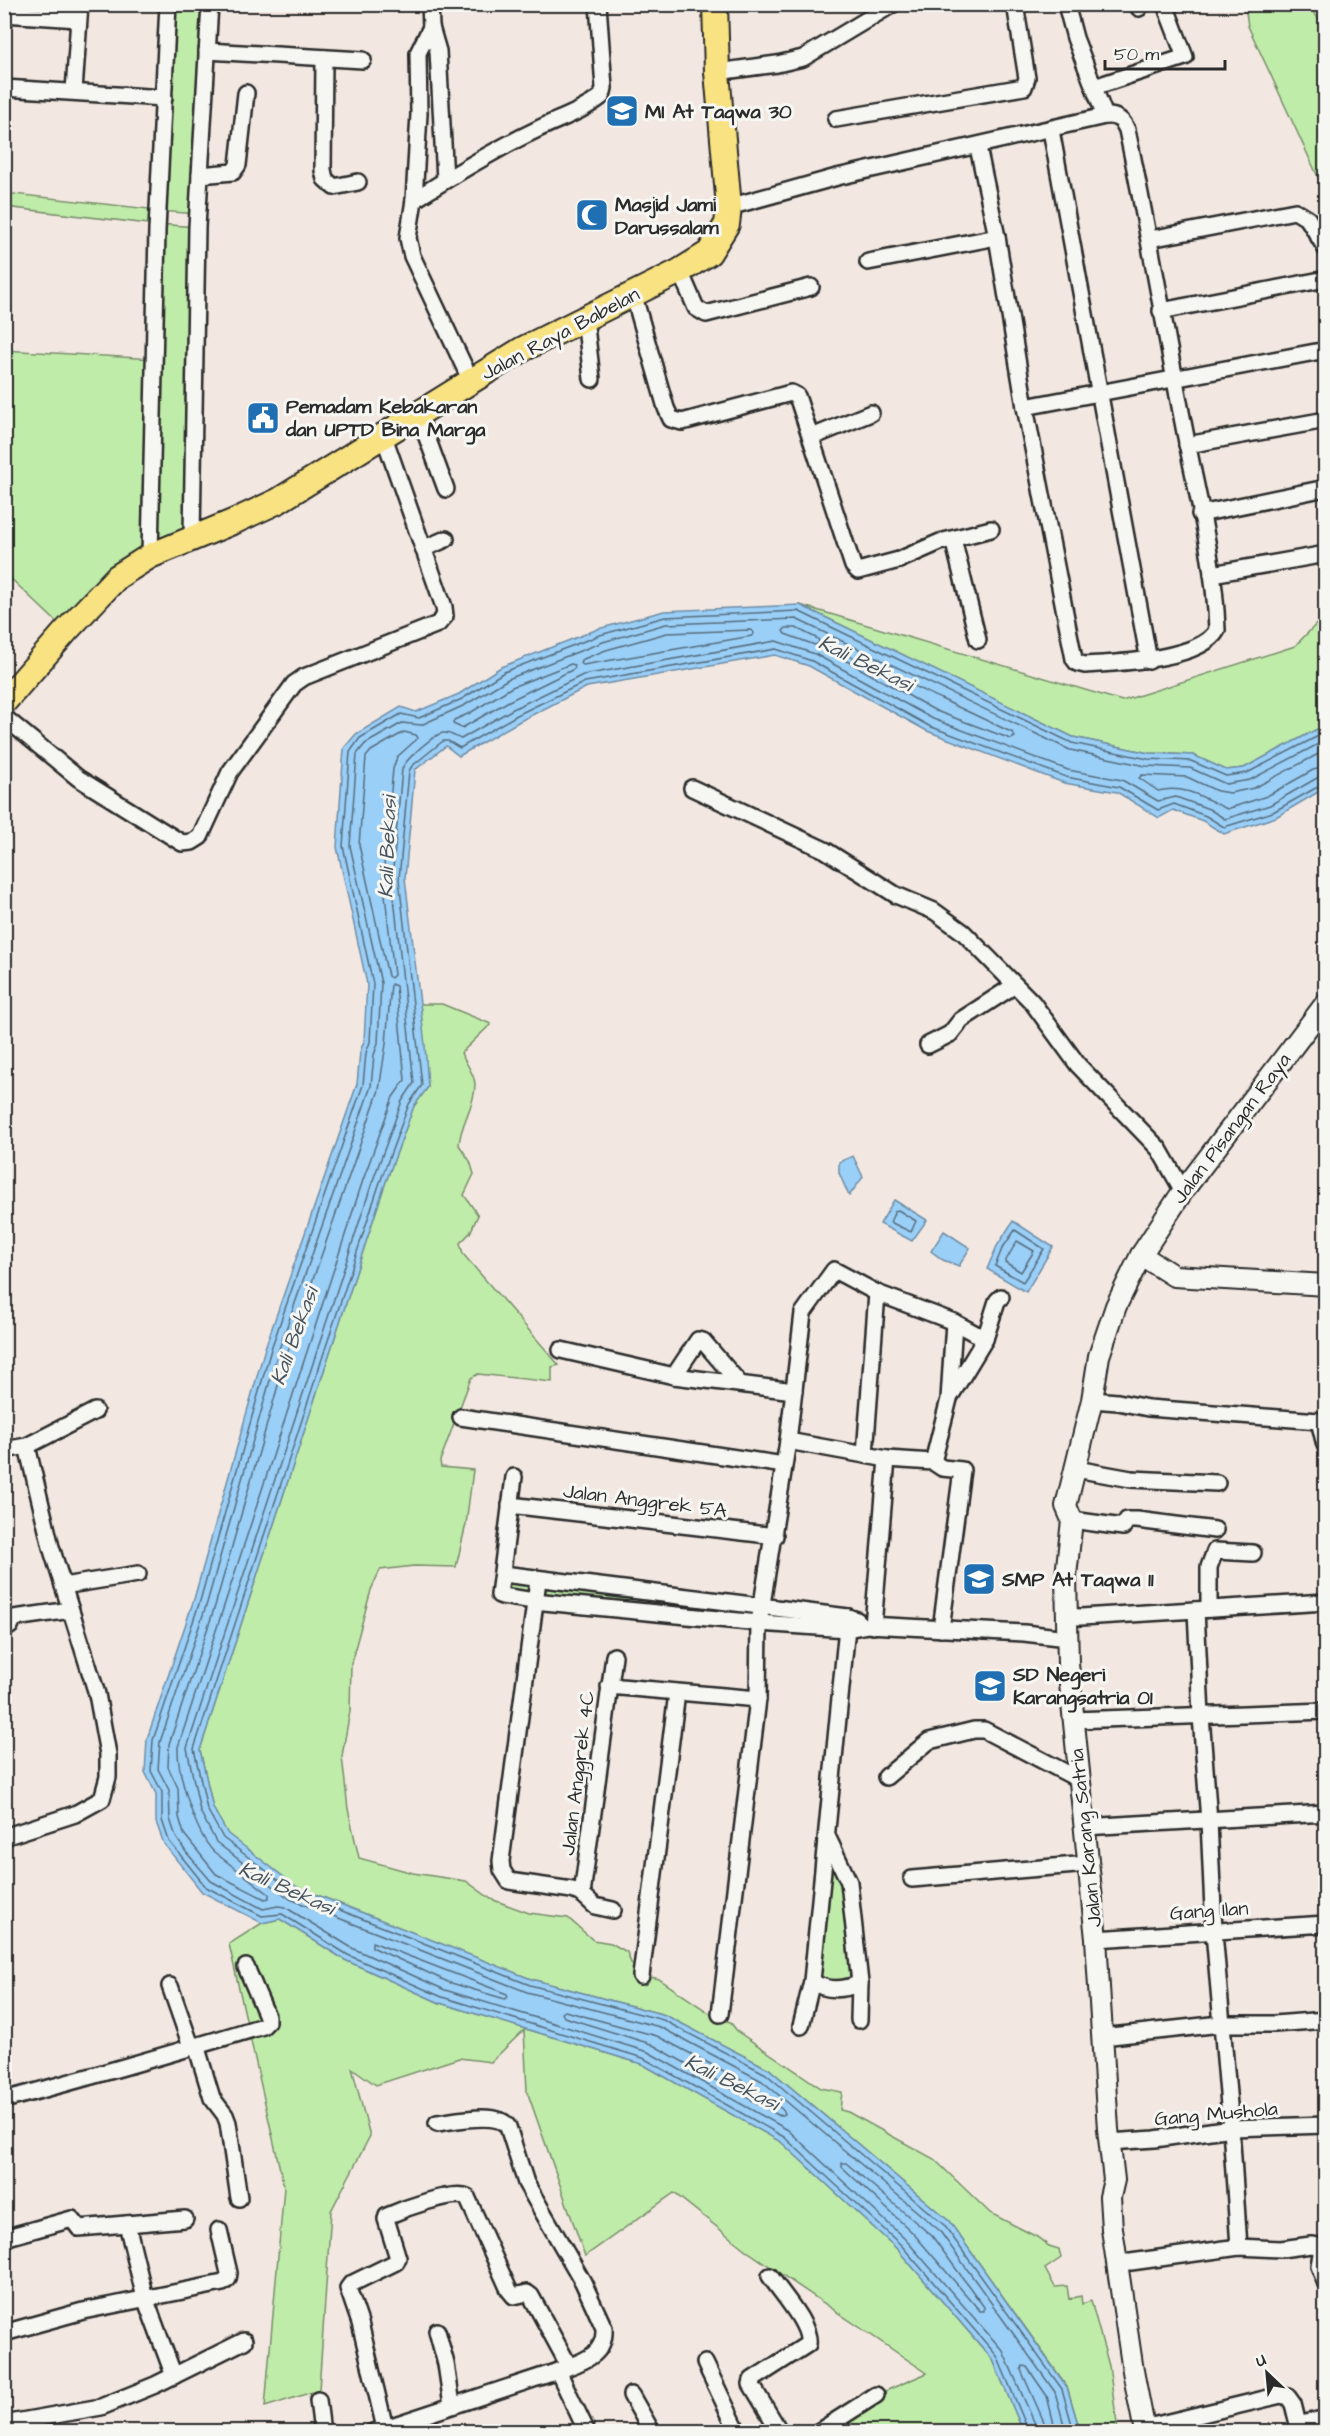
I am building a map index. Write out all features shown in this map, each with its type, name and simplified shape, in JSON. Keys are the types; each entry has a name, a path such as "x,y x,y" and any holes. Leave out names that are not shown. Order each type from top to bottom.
{"main road":[{"name":"Jalan Raya Babelan","path":"4,702 117,577 150,556 192,537 235,522 278,501 523,349 680,271 709,253 727,224 729,207 717,72 715,4"}],"street":[{"path":"150,556 157,230 168,4"},
{"path":"192,537 197,227 210,4"},
{"path":"430,4 431,27 438,51 445,180"},
{"path":"414,200 445,180 534,131 585,108 602,96 604,88 598,4"},
{"path":"717,72 803,58 893,4"},
{"path":"836,119 1024,87 1027,78 1015,4"},
{"path":"1066,4 1075,38 1105,116"},
{"path":"1094,87 1185,57 1167,10"},
{"path":"4,14 79,12 74,91"},
{"path":"431,27 418,53 419,114 414,200 408,238 412,256 471,381"},
{"path":"207,51 363,60"},
{"path":"324,57 323,170 325,179 334,187 358,182"},
{"path":"4,88 164,98"},
{"path":"200,175 233,172 238,165 246,93"},
{"path":"419,114 442,112"},
{"path":"729,207 837,177 978,147 1105,116 1122,120 1127,130 1150,239 1161,311 1212,574 1217,630 1215,634 1193,647 1149,661 1085,665 1075,661 1025,407 997,237 978,147"},
{"path":"1051,130 1149,661"},
{"path":"1150,239 1295,211 1308,219 1326,249"},
{"path":"868,262 997,237"},
{"path":"680,271 696,308 706,314 812,287"},
{"path":"1161,311 1326,279"},
{"path":"633,293 671,419 682,422 791,393 797,396 854,568 858,571 873,568 953,538 991,529"},
{"path":"585,318 592,379"},
{"path":"1025,407 1326,350"},
{"path":"418,413 446,489"},
{"path":"812,436 871,413"},
{"path":"1187,445 1326,420"},
{"path":"4,717 78,778 182,843 192,842 200,837 230,772 294,684 304,677 438,624 445,615 425,549 383,434"},
{"path":"1200,514 1326,488"},
{"path":"953,538 978,640"},
{"path":"425,549 446,539"},
{"path":"1212,574 1326,555"},
{"path":"692,788 825,850 896,895 934,910 963,932 1032,1002 1078,1065 1159,1149 1183,1191"},
{"path":"928,1045 951,1034 961,1020 1015,986"},
{"name":"Jalan Pisangan Raya","path":"1141,1255 1183,1191 1326,1003"},
{"path":"1141,1255 1174,1276 1326,1285"},
{"name":"Jalan Karang Satria","path":"1141,1255 1116,1306 1099,1356 1092,1400 1066,1506 1072,1520 1066,1576 1066,1616 1078,1779 1096,1939 1114,2180 1110,2197 1116,2262 1145,2430"},
{"path":"720,2014 758,1699 759,1623 775,1536 803,1313 834,1270 877,1293 954,1322 985,1339"},
{"path":"865,1454 877,1293"},
{"path":"949,1399 985,1339 997,1301 1001,1297"},
{"path":"933,1462 949,1399 954,1322"},
{"path":"674,1376 698,1340 703,1341 740,1384"},
{"path":"561,1350 674,1376 794,1391"},
{"path":"1092,1400 1148,1408 1322,1422 1325,1445"},
{"path":"4,1450 27,1446 95,1411"},
{"path":"461,1417 784,1465"},
{"path":"788,1441 887,1459 933,1462 942,1468 962,1470 940,1629"},
{"path":"4,1837 75,1814 102,1799 108,1777 108,1754 97,1694 51,1547 27,1446"},
{"path":"870,1626 887,1459"},
{"path":"1076,1469 1131,1479 1217,1484"},
{"path":"514,1478 499,1595 534,1601 759,1623 847,1623"},
{"name":"Jalan Anggrek 5A","path":"510,1505 775,1536"},
{"path":"1072,1520 1123,1527 1127,1520 1137,1520 1215,1530"},
{"path":"1239,2247 1214,1932 1201,1716 1202,1610 1209,1567 1215,1551 1253,1553"},
{"path":"63,1586 138,1574"},
{"path":"503,1575 763,1607 870,1626 1024,1633 1067,1638"},
{"path":"538,1580 501,1861 502,1870 509,1881 572,1890 582,1894 595,1906 613,1910"},
{"path":"1066,1616 1081,1617 1326,1602"},
{"path":"4,1629 10,1626 14,1618 71,1610"},
{"path":"801,2026 812,1981 847,1623"},
{"name":"Jalan Anggrek 4C","path":"582,1894 614,1656"},
{"path":"609,1686 758,1699"},
{"path":"641,1976 677,1693"},
{"path":"1073,1720 1326,1711"},
{"path":"886,1777 929,1740 984,1730 1078,1779"},
{"path":"1084,1827 1326,1813"},
{"path":"826,1836 849,1882 860,1983 859,2020"},
{"path":"912,1879 1088,1864"},
{"name":"Gang Ilan","path":"1096,1939 1326,1924"},
{"path":"4,2100 138,2065 263,2026 267,2022 267,2016 246,1967"},
{"path":"812,1981 819,1986 830,1988 849,1988 860,1983"},
{"path":"170,1986 212,2098 228,2123 239,2198"},
{"path":"1102,2037 1221,2024 1274,2024 1326,2020"},
{"path":"437,2123 486,2118 505,2122 526,2183 584,2282 604,2328 604,2336 599,2352 563,2369 379,2430 360,2323 348,2288 351,2284 396,2262 398,2258 387,2216 455,2195 467,2197 509,2290 514,2296 527,2293 531,2296 563,2369 587,2432"},
{"name":"Gang Mushola","path":"1110,2142 1155,2139 1231,2128 1326,2125"},
{"path":"4,2238 72,2219 79,2228 185,2219"},
{"path":"127,2224 145,2298 174,2376"},
{"path":"4,2333 83,2310 223,2283 228,2279 229,2273 219,2230"},
{"path":"1116,2262 1131,2262 1239,2247 1281,2249 1311,2245 1324,2248 1319,2266 1326,2284"},
{"path":"770,2276 802,2321 809,2337 808,2344 752,2380 751,2384 780,2432"},
{"path":"437,2331 446,2364 452,2405"},
{"path":"4,2424 101,2407 174,2376 244,2341"},
{"path":"705,2363 738,2432"},
{"path":"631,2395 652,2432"},
{"path":"818,2432 876,2395"},
{"path":"1145,2430 1281,2395 1288,2397 1293,2404 1299,2428 1326,2418"},
{"path":"318,2400 322,2432"}],"green space":[{"path":"168,5 210,5 198,214 159,211 158,224 197,227 192,537 150,556 66,631 5,573 4,350 154,359 157,225 5,207 5,193 158,210"},
{"path":"1245,5 1307,5 1325,26 1325,192 1248,26"},
{"path":"800,605 1122,701 1295,646 1325,615 1325,725 1244,768 1226,770 1193,755 1149,753 1073,737"},
{"path":"420,1004 442,1004 491,1024 461,1053 475,1080 473,1100 459,1145 470,1161 474,1174 464,1195 478,1215 470,1233 460,1243 463,1254 559,1365 552,1367 552,1382 478,1374 471,1378 440,1461 441,1467 473,1470 466,1524 456,1567 414,1566 380,1570 371,1590 351,1663 350,1711 342,1756 348,1809 359,1858 413,1873 466,1881 491,1899 529,1913 568,1918 593,1940 611,1943 627,1952 631,1963 647,1976 659,1979 714,2016 730,2022 738,2032 821,2088 842,2092 840,2110 848,2112 934,2159 990,2213 1037,2237 1049,2246 1059,2249 1061,2258 1045,2269 1055,2287 1067,2286 1069,2299 1081,2296 1082,2304 1091,2301 1109,2366 1118,2431 1080,2431 1067,2386 949,2221 769,2069 665,2015 531,1979 297,1887 228,1835 213,1808 200,1750 384,1187 414,1106 428,1087"},
{"path":"503,1574 763,1607 759,1623 502,1596"},
{"path":"827,1835 849,1882 860,1983 819,1986"},
{"path":"280,1919 345,1960 440,2003 642,2064 781,2142 897,2249 993,2360 1023,2431 817,2431 876,2395 927,2373 747,2251 674,2193 585,2256 527,2091 524,2030 491,2062 459,2058 376,2085 352,2068 370,2136 331,2211 319,2390 265,2407 284,2187 229,1944 262,1923"}],"water":[{"name":"Kali Bekasi","path":"800,605 1073,737 1149,753 1193,755 1226,770 1244,768 1325,725 1325,788 1276,817 1224,834 1203,821 1173,810 1159,818 1117,792 1064,783 927,731 809,666 775,655 587,687 520,721 459,756 446,746 415,770 405,878 428,1087 414,1106 384,1187 200,1750 213,1808 228,1834 297,1887 531,1979 665,2015 769,2069 949,2221 1067,2387 1080,2431 1023,2431 993,2360 897,2249 781,2142 642,2064 440,2003 345,1960 280,1919 262,1923 202,1892 164,1844 156,1822 156,1794 145,1772 147,1739 194,1599 265,1348 357,1084 360,1052 364,1041 367,984 337,847 344,748 356,734 401,707 416,712 459,694 501,667 598,629 664,611"},
{"path":"853,1156 863,1177 849,1196 839,1173 839,1162"},
{"path":"894,1200 927,1220 912,1241 880,1224"},
{"path":"1013,1221 1053,1247 1026,1292 987,1269 997,1246"},
{"path":"944,1231 970,1248 959,1266 943,1260 931,1251"}],"place":[{"name":"MI At Taqwa 30","path":"622,111"},
{"name":"Masjid Jami Darussalam","path":"592,215"},
{"name":"Pemadam Kebakaran dan UPTD Bina Marga","path":"263,418"},
{"name":"SMP At Taqwa 11","path":"979,1579"},
{"name":"SD Negeri Karangsatria 01","path":"990,1686"}]}
